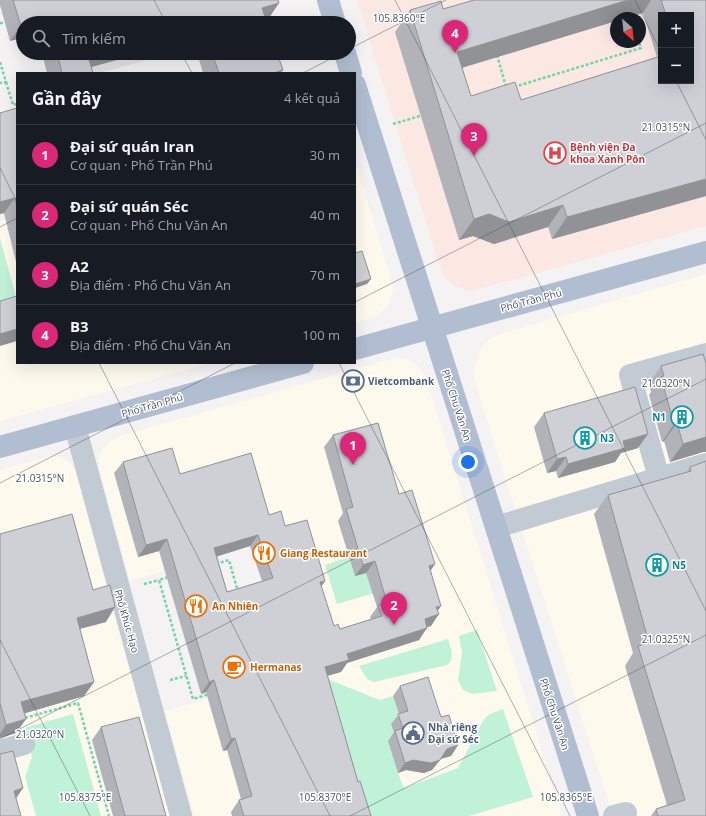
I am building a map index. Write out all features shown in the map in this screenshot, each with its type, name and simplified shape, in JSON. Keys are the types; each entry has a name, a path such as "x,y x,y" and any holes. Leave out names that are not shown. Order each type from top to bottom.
{"main road":[{"path":"328,0 333,16"},
{"path":"347,60 351,72"},
{"name":"Phố Chu Văn An","path":"356,88 588,816"},
{"name":"Phố Trần Phú","path":"356,349 706,252"},
{"name":"Phố Trần Phú","path":"0,447 299,364"}],"street":[{"path":"659,478 630,375 706,354"},
{"name":"Phố Khúc Hạo","path":"75,426 181,816"},
{"path":"496,527 706,464"},
{"path":"0,751 24,744"}],"path":[{"path":"0,23 5,23"},
{"path":"500,91 641,48"},
{"path":"496,52 507,89"},
{"path":"0,62 13,105 16,104"},
{"path":"0,83 6,82"},
{"path":"370,131 428,114"},
{"path":"215,564 229,560 239,595"},
{"path":"173,576 159,580 193,699 214,692"},
{"path":"24,744 17,720 78,703 109,816"}],"shaded area":[{"name":"Bệnh viện Đa khoa Xanh Pôn","path":"357,0 706,0 706,226 469,291 455,286 444,276"},
{"path":"75,60 147,60 103,72 78,72"},
{"path":"356,164 391,278 393,291 389,305 379,314 356,323"},
{"path":"16,216 16,364 206,364 0,421 0,221"},
{"path":"706,274 706,816 613,816 479,395 474,375 477,358 484,344 496,335"},
{"path":"395,358 413,362 426,378 562,816 194,816 165,711 271,681 277,538 130,581 99,468 99,456 104,447 110,441 120,436"},
{"path":"50,456 60,457 69,462 75,469 172,816 0,816 0,470"}],"green space":[{"path":"0,238 16,297 0,301"},
{"path":"349,557 378,570 385,590 337,604 325,565"},
{"path":"477,630 497,691 472,694 463,690 458,680 462,652 459,636"},
{"path":"448,639 452,652 451,661 447,665 374,682 367,679 359,666"},
{"path":"322,677 380,700 393,696 401,721 396,739 398,773 404,788 458,768 484,719 490,714 503,709 533,797 469,816 366,816"},
{"path":"73,714 101,816 36,816 25,777 32,757 24,728"}],"building":[{"path":"13,0 278,0 279,3 262,8 265,16 18,16"},
{"path":"474,0 628,0 457,52 471,96 515,82 521,100 658,57 658,84 694,84 694,12 665,12 661,0 706,0 706,179 567,217 563,205 509,222 489,214 474,219 410,10 441,1 443,9"},
{"path":"59,60 89,60 93,72 62,72"},
{"path":"214,60 279,60 283,70 277,72 219,72"},
{"path":"16,108 16,202 15,198 0,202 0,113"},
{"path":"362,251 371,279 356,284 356,253"},
{"path":"16,296 16,329 0,334 0,301"},
{"name":"N1","path":"703,354 706,364 706,437 683,444 677,423 674,424 661,377 664,376 661,366"},
{"name":"N3","path":"635,387 648,434 623,441 625,448 568,464 566,457 557,459 544,413"},
{"path":"378,423 399,494 412,490 435,564 429,566 441,606 436,607 439,614 425,619 427,628 347,654 349,660 325,667 358,782 360,781 371,816 244,816 239,800 252,796 235,738 231,739 214,680 209,682 167,539 146,545 123,462 172,448 180,474 251,453 269,515 281,511 285,526 307,520 325,581 320,582 334,626 338,624 340,629 382,616 378,606 387,603 375,561 363,565 346,509 353,507 333,435","holes":["258,535 273,578 227,592 214,548"]},
{"path":"706,461 706,816 658,816 656,809 685,800 638,646 649,643 608,495 691,471 690,467"},
{"path":"72,514 93,590 110,585 115,607 77,618 94,682 21,702 26,719 6,725 0,703 0,534"},
{"path":"428,677 441,717 449,715 458,745 447,749 440,760 431,763 413,760 405,763 395,731 403,728 398,714 408,711 400,686"},
{"path":"139,717 166,816 125,816 101,727"},
{"path":"13,751 23,788 14,791 21,816 0,816 0,754"}],"place":[{"name":"B3","path":"455,53"},
{"name":"Bệnh viện Đa khoa Xanh Pôn","path":"555,153"},
{"name":"A2","path":"474,156"},
{"name":"Vietcombank","path":"353,381"},
{"name":"N1","path":"682,417"},
{"name":"N3","path":"585,438"},
{"name":"Đại sứ quán Iran","path":"353,465"},
{"name":"Giang Restaurant","path":"264,553"},
{"name":"N5","path":"657,565"},
{"name":"An Nhiên","path":"196,606"},
{"name":"Đại sứ quán Séc","path":"394,625"},
{"name":"Hermanas","path":"234,667"},
{"name":"Nhà riêng Đại sứ Séc","path":"413,733"}]}
